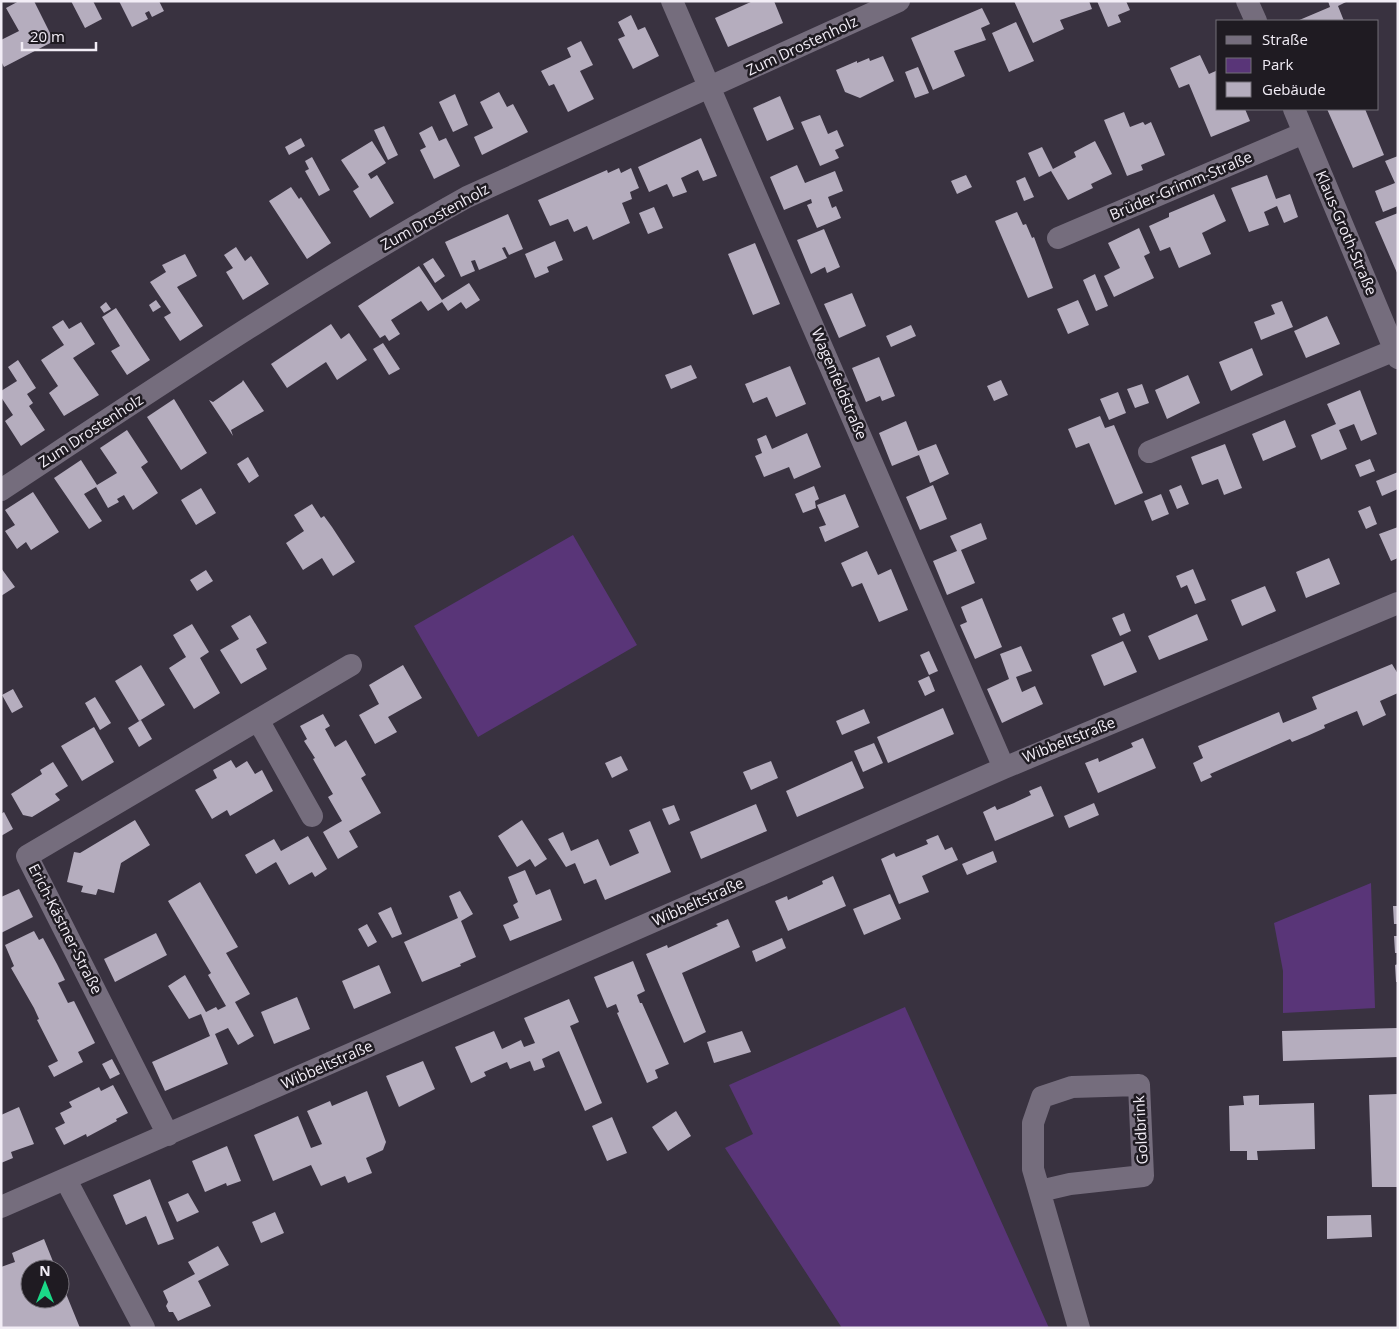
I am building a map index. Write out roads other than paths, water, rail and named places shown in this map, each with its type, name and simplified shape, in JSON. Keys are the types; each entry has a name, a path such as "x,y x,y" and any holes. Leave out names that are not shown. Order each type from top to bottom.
{"street":[{"name":"Wagenfeldstraße","path":"672,1 711,87 1004,768"},
{"name":"Zum Drostenholz","path":"1,490 232,338 404,232 467,197 899,1"},
{"path":"1247,1 1256,20"},
{"name":"Klaus-Groth-Straße","path":"1294,110 1396,354"},
{"name":"Brüder-Grimm-Straße","path":"1058,238 1304,133"},
{"path":"1149,452 1396,354"},
{"name":"Wibbeltstraße","path":"1,1207 1004,768 1398,603"},
{"name":"Erich-Kästner-Straße","path":"168,1135 28,856 351,665"},
{"path":"258,720 312,816"},
{"name":"Goldbrink","path":"1040,1191 1070,1184 1143,1176 1139,1085 1072,1087 1042,1097 1033,1123 1033,1169 1079,1328"},
{"path":"66,1180 144,1328"}]}
